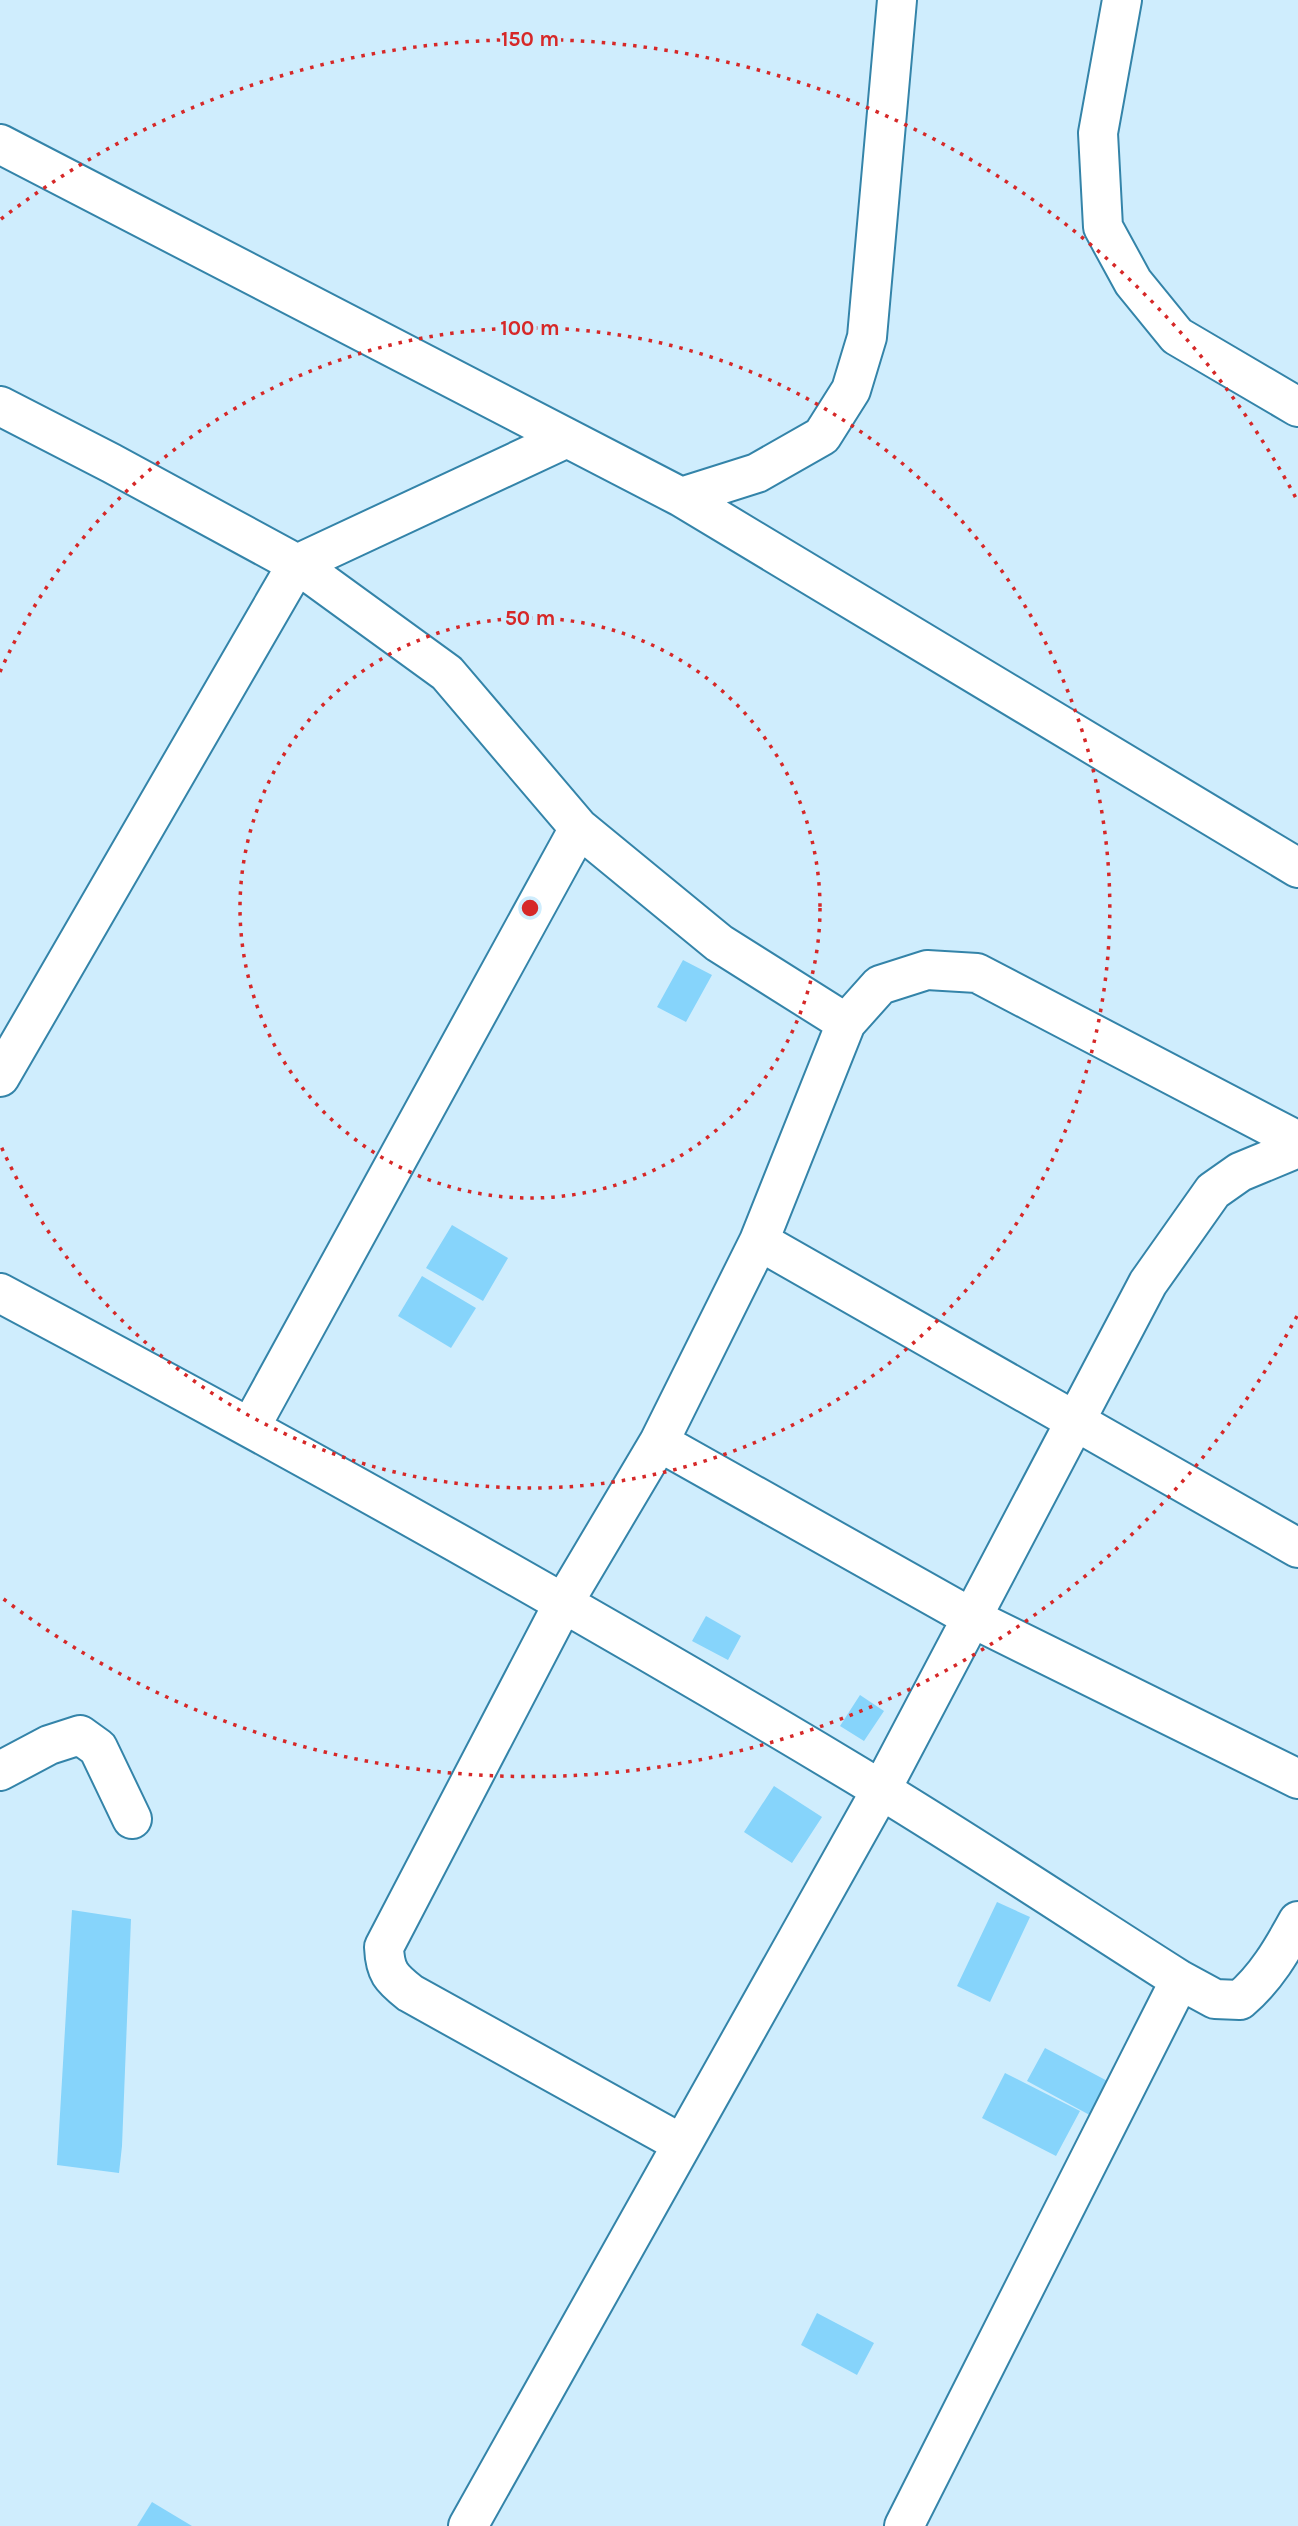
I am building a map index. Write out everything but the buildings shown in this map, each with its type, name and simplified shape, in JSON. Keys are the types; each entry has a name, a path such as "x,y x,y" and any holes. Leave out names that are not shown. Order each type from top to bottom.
{"street":[{"path":"681,497 757,473 822,436 851,390 867,337 897,0"},
{"path":"1122,0 1098,132 1103,228 1133,282 1177,335 1298,407"},
{"path":"0,144 681,497 1298,868"},
{"path":"0,406 297,564 447,673 579,828 719,943 846,1023"},
{"path":"0,1077 297,564 567,438"},
{"path":"251,1426 579,828"},
{"path":"682,2144 410,1993 392,1979 385,1962 384,1947 564,1602 659,1442 759,1241 846,1023 880,985 927,970 977,974 1298,1141"},
{"path":"468,2526 881,1790 1148,1283 1213,1191 1240,1172 1298,1147"},
{"path":"759,1241 1298,1548"},
{"path":"0,1293 251,1426 564,1602 881,1790 1214,1999 1240,2000 1254,1988 1279,1956 1298,1921"},
{"path":"659,1442 972,1618 1298,1779"},
{"path":"0,1770 49,1745 80,1735 98,1748 132,1819"},
{"path":"904,2526 1180,1980"}]}
